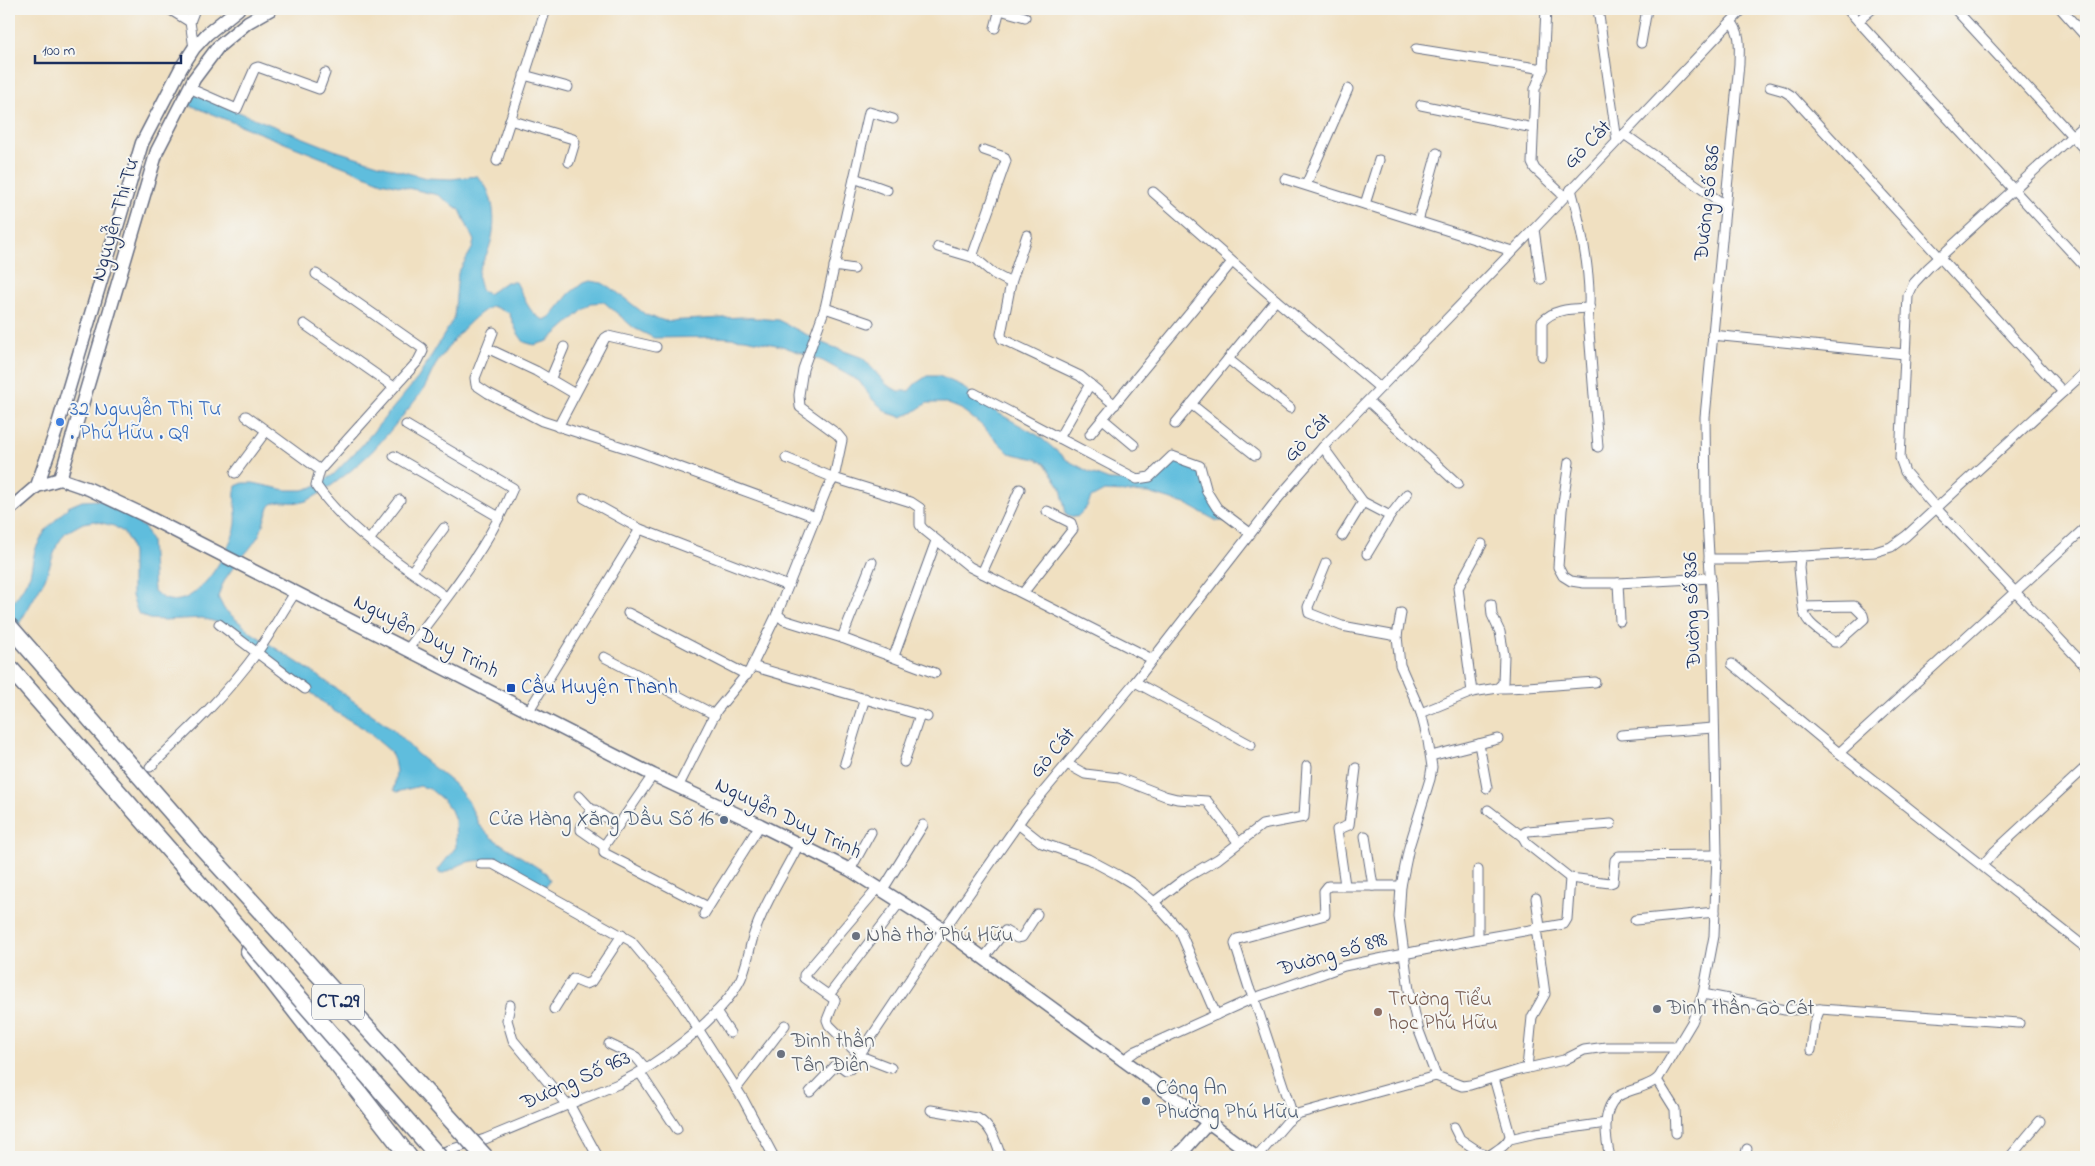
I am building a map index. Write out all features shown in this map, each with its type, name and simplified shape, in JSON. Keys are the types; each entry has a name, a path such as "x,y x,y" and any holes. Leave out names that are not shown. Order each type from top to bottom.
{"highway":[{"name":"CT.29","path":"9,626 474,1157"},
{"name":"CT.29","path":"9,667 439,1157"},
{"path":"202,846 485,1157"},
{"path":"181,863 409,1157"}],"main road":[{"name":"Nguyễn Thị Tư","path":"37,486 56,431 142,144 181,68 194,48 207,34 238,9"},
{"name":"Nguyễn Thị Tư","path":"60,478 157,151 194,78 218,47 248,22 271,9"},
{"path":"9,510 37,486 60,478"},
{"name":"Nguyễn Duy Trinh","path":"60,478 89,489 208,548 653,775 800,844 850,870 944,930 1122,1061 1257,1157"},
{"path":"1175,1157 1184,1150 1208,1123"}],"street":[{"path":"169,9 190,22"},
{"path":"194,48 190,22 195,9"},
{"path":"496,161 546,9"},
{"path":"995,28 1000,9 1025,17"},
{"path":"1546,9 1543,69 1536,84 1532,164 1535,169 1567,192 1580,221 1590,308 1589,338 1598,447"},
{"path":"1598,9 1617,141"},
{"path":"1641,43 1647,9"},
{"name":"Gò Cát","path":"860,1056 1018,824 1135,682 1250,533 1322,447 1534,229 1567,192 1731,22 1741,9"},
{"path":"1847,9 2086,268"},
{"path":"1858,21 1872,9"},
{"path":"1955,9 2086,151"},
{"path":"2060,9 2086,37"},
{"name":"Đường số 836","path":"1657,1080 1692,1022 1703,994 1712,956 1717,855 1705,418 1739,64 1739,36 1736,26 1731,22"},
{"path":"1416,49 1543,69"},
{"path":"189,88 237,108 255,68 258,67 316,89 320,87 325,74"},
{"path":"524,75 568,87"},
{"path":"1770,87 1784,90 1792,96 2063,392"},
{"path":"1306,185 1348,88"},
{"path":"1421,105 1533,128"},
{"path":"678,787 715,715 752,666 777,614 816,517 834,478 842,440 837,434 800,407 799,395 807,358 815,336 829,310 836,266 859,179 869,112 889,117"},
{"path":"510,120 573,139 575,142 570,162"},
{"path":"2086,123 1919,277 1910,289 1900,447 1901,465 1905,472 1936,508 2017,591 2086,667"},
{"path":"1624,134 1726,206"},
{"path":"972,257 1006,161 1004,158 984,150"},
{"path":"1418,221 1437,153"},
{"path":"1364,204 1379,160"},
{"path":"859,179 887,190"},
{"path":"1285,179 1512,251"},
{"path":"1153,192 1380,388"},
{"path":"1534,229 1541,279"},
{"path":"1027,236 1010,283 1001,334 1002,339 1080,376 1115,405"},
{"path":"938,247 972,257 980,261 998,277 1010,283"},
{"path":"1090,434 1232,262"},
{"path":"836,266 852,268"},
{"path":"316,274 422,348 422,356 320,470 316,485 328,502 370,540 446,597"},
{"path":"1175,424 1276,300"},
{"path":"1542,356 1542,322 1547,316 1560,311 1590,308"},
{"path":"829,310 869,323"},
{"path":"304,324 394,388"},
{"path":"493,332 475,378 476,385 528,414 558,426 638,452 816,517"},
{"path":"1712,335 1905,354"},
{"path":"558,426 602,341 608,336 656,347"},
{"path":"487,348 514,360 575,394"},
{"path":"550,380 564,348"},
{"path":"1228,359 1290,408"},
{"path":"1709,559 1875,552 1891,548 2086,371"},
{"path":"1059,438 1090,384"},
{"path":"974,393 1137,479 1150,477 1172,456 1200,466 1207,492 1217,508 1250,533"},
{"path":"1368,401 1458,484"},
{"path":"1192,404 1255,455"},
{"path":"246,416 320,470"},
{"path":"1103,419 1134,445"},
{"path":"406,425 513,488 499,517 470,565 407,650"},
{"path":"235,472 266,431"},
{"path":"1322,447 1363,502 1390,516"},
{"path":"394,456 499,517"},
{"path":"786,458 834,478 911,502 920,508 920,525 923,530 970,567 1152,659"},
{"path":"1569,462 1562,510 1558,567 1564,576 1571,581 1618,583 1710,578"},
{"path":"982,573 1020,489"},
{"path":"1367,554 1390,516 1407,494"},
{"path":"584,498 640,529 788,586"},
{"path":"370,540 400,500"},
{"path":"1342,536 1363,502"},
{"path":"1022,593 1073,529 1071,523 1047,511"},
{"path":"1839,753 2086,527"},
{"path":"412,571 444,528"},
{"path":"528,712 640,529"},
{"path":"894,656 936,541"},
{"path":"1472,692 1458,588 1482,544"},
{"path":"1800,556 1799,568 1803,608 1806,619 1834,642 1842,640 1864,619 1863,615 1854,606 1803,608"},
{"path":"842,638 872,562"},
{"path":"1326,563 1308,607 1310,613 1352,628 1398,636"},
{"path":"1618,583 1620,621"},
{"path":"150,767 199,722 257,652 295,593"},
{"path":"1491,604 1492,615 1500,632 1504,655 1503,683 1498,688"},
{"path":"628,612 747,675"},
{"path":"1401,613 1398,636 1400,665 1421,713 1431,756 1430,779 1409,847 1401,886 1399,917 1403,953 1419,1031 1436,1076"},
{"path":"777,614 784,620 894,656 935,673"},
{"path":"219,624 305,689"},
{"path":"604,657 715,715"},
{"path":"1732,664 1839,753 2086,948"},
{"path":"752,666 923,716 904,762"},
{"path":"1135,682 1251,746"},
{"path":"1421,713 1472,692 1498,688 1534,688 1548,684 1595,682"},
{"path":"845,763 865,698"},
{"path":"1621,735 1713,728"},
{"path":"1431,756 1498,739"},
{"path":"1479,744 1487,788"},
{"path":"1067,764 1085,774 1118,778 1176,799 1207,801 1238,842"},
{"path":"1154,902 1187,877 1218,859 1262,825 1304,817 1307,766"},
{"path":"1983,866 1994,852 2086,767"},
{"path":"1345,885 1337,830 1349,825 1356,768"},
{"path":"653,775 604,846 604,853 706,911 760,825"},
{"path":"579,796 592,810 595,810 618,826"},
{"path":"592,810 581,826 581,830 604,846"},
{"path":"1488,810 1523,837 1527,844 1570,878 1613,882 1615,860 1619,856 1717,855"},
{"path":"1018,824 1042,843 1088,859 1118,875 1133,884 1154,902 1180,931 1216,1015"},
{"path":"1523,837 1525,832 1528,831 1611,824"},
{"path":"891,1068 860,1056 827,1022 835,1000 804,978 804,975 880,890 923,825"},
{"path":"850,870 871,832"},
{"path":"1365,836 1373,886"},
{"name":"Đường Số 963","path":"427,1157 486,1139 618,1084 643,1071 697,1029 730,997 741,978 764,910 800,844"},
{"path":"482,864 493,864 622,935 641,952 677,996 736,1089 774,1157"},
{"path":"1478,870 1478,938"},
{"name":"Đường số 898","path":"1122,1061 1136,1051 1254,998 1344,966 1478,938 1559,925 1566,922 1570,878"},
{"path":"1293,1116 1235,944 1237,939 1325,915 1325,888 1328,886 1401,886"},
{"path":"1527,1068 1532,1017 1545,998 1536,898"},
{"path":"829,995 900,902"},
{"path":"1635,920 1715,912"},
{"path":"983,959 1005,931 1017,938 1022,937 1037,914"},
{"path":"554,1009 573,979 585,984 591,982 622,935"},
{"path":"1703,994 1784,1010 1820,1009 2019,1023"},
{"path":"510,1005 507,1020 513,1040 568,1104 598,1157"},
{"path":"1811,1050 1814,1024 1820,1009"},
{"path":"716,1012 730,1033"},
{"path":"736,1089 785,1025"},
{"path":"609,1044 636,1057 677,1129"},
{"path":"1257,1157 1293,1116 1436,1076 1462,1086 1527,1068 1548,1065 1564,1060 1584,1050 1606,1047 1677,1047"},
{"path":"810,1092 835,1066 838,1064 849,1071 860,1056"},
{"path":"1494,1078 1510,1139"},
{"path":"1610,1157 1606,1138 1606,1123 1613,1101 1618,1096 1657,1080 1675,1109 1676,1132"},
{"path":"931,1110 977,1118 982,1121 994,1137 1001,1157"},
{"path":"2010,1157 2040,1121"},
{"path":"1454,1127 1460,1139 1487,1157 1510,1139 1536,1133 1606,1123"}],"water":[{"path":"191,93 334,150 400,171 426,178 451,179 477,176 488,190 494,218 490,245 480,267 478,277 482,291 488,294 506,282 516,282 530,309 544,320 550,317 570,293 583,283 589,281 602,283 646,315 665,321 742,317 778,320 825,344 863,358 887,385 898,391 909,391 915,384 927,376 939,376 960,385 991,409 1039,436 1067,460 1109,480 1144,481 1168,463 1175,461 1192,467 1198,472 1227,519 1225,521 1217,521 1188,505 1149,493 1104,491 1091,498 1086,508 1077,517 1070,516 1066,514 1061,488 1045,464 1036,459 1009,453 979,423 961,409 946,403 927,403 912,413 901,417 888,413 872,399 859,381 823,361 782,346 745,339 717,337 654,338 634,328 604,302 591,303 548,341 534,345 524,342 517,332 509,313 492,306 475,317 453,341 435,366 421,393 371,453 343,477 314,497 306,501 280,502 270,506 259,535 231,571 221,587 218,597 224,609 252,633 317,675 394,730 417,754 454,784 468,801 479,825 492,838 546,873 550,880 546,886 537,884 492,862 483,861 464,863 440,874 438,870 456,847 455,820 451,810 443,800 430,789 420,786 397,792 394,790 396,771 390,751 363,728 334,711 289,675 216,622 202,618 149,619 138,613 132,596 132,553 129,541 123,532 114,526 94,521 83,523 65,533 57,545 45,579 15,631 9,637 9,607 30,575 35,550 45,531 68,507 82,501 100,500 115,507 145,528 151,541 154,591 163,598 175,601 187,597 209,578 231,539 236,523 236,486 243,483 253,483 286,490 303,490 313,487 333,475 362,445 418,378 454,318 458,273 472,249 474,241 460,210 438,195 382,182 187,104"}],"place":[{"name":"32 Nguyễn Thị Tư . Phú Hữu . Q9","path":"60,422"},
{"name":"Cầu Huyện Thanh","path":"511,688"},
{"name":"Cửa Hàng Xăng Dầu Số 16","path":"724,820"},
{"name":"Nhà thờ Phú Hữu","path":"856,936"},
{"name":"Đình thần Gò Cát","path":"1657,1009"},
{"name":"Trường Tiểu học Phú Hữu","path":"1378,1012"},
{"name":"Đình thần Tân Điền","path":"781,1054"},
{"name":"Công An Phường Phú Hữu","path":"1146,1101"}]}
